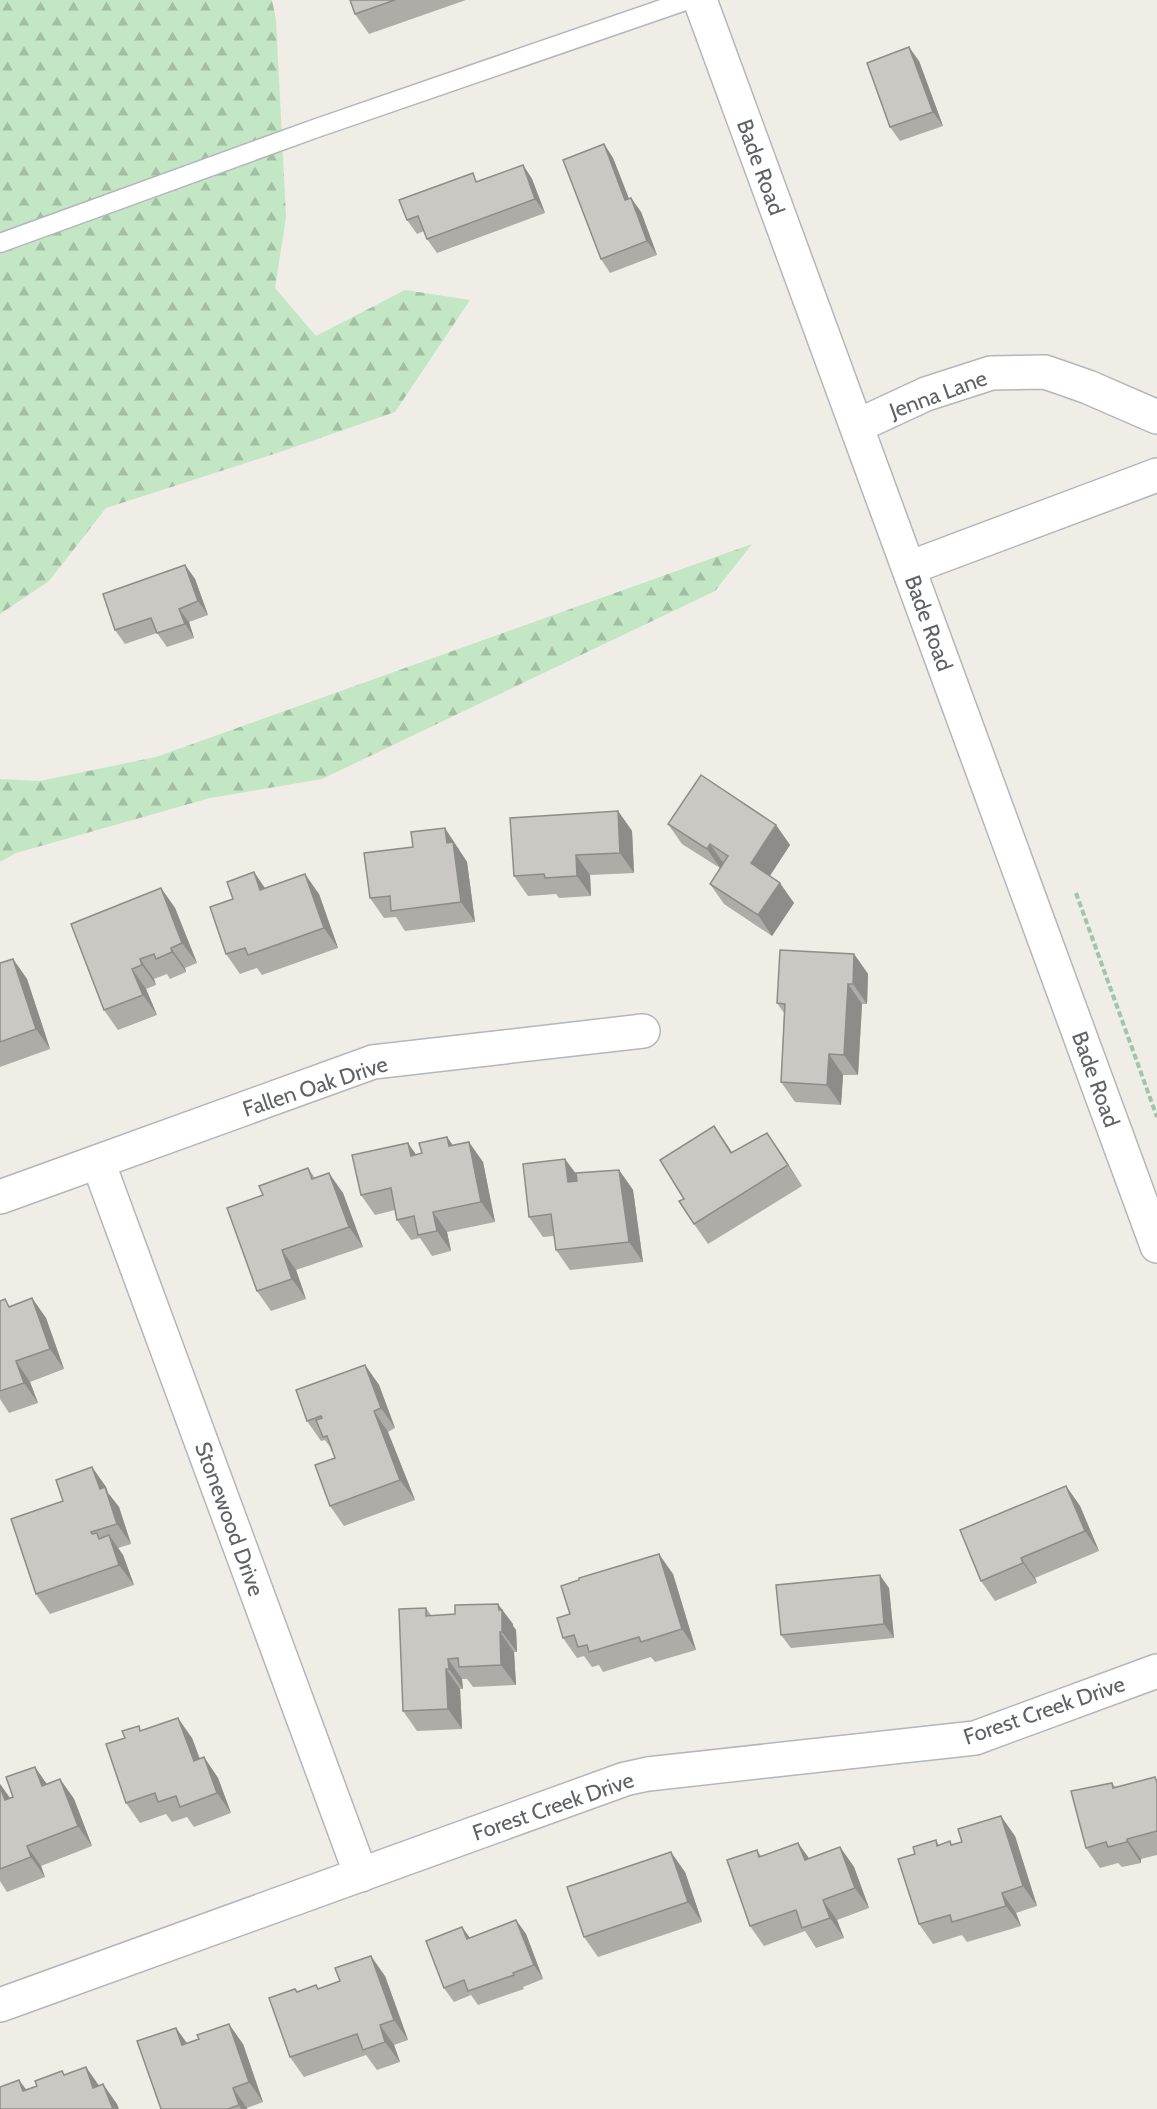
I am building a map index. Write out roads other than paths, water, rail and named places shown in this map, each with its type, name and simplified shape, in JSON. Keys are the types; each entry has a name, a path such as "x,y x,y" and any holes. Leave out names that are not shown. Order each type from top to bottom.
{"street":[{"name":"Bade Road","path":"700,0 1157,1246"},
{"name":"Jenna Lane","path":"857,426 926,394 991,374 1045,372 1088,387 1157,417"},
{"path":"909,568 1157,475"},
{"name":"Fallen Oak Drive","path":"0,1197 373,1062 643,1031"},
{"name":"Stonewood Drive","path":"98,1162 361,1875"},
{"name":"Forest Creek Drive","path":"0,2005 625,1779 648,1774 975,1738 1157,1671"}],"lane":[{"path":"0,243 325,125 688,0"}]}
